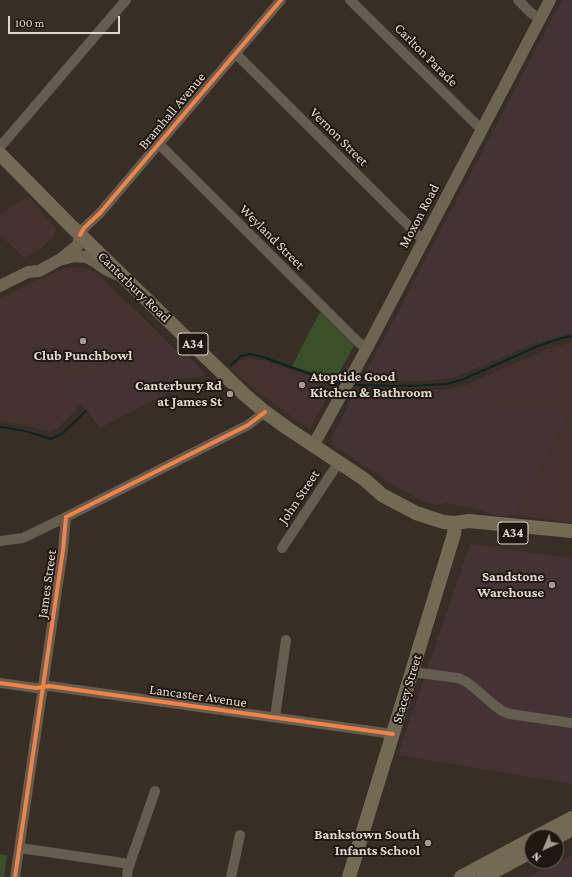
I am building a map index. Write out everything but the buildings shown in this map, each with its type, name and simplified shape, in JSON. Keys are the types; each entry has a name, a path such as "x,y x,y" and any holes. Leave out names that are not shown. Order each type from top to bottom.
{"highway":[{"name":"Canterbury Road","path":"0,154 80,235 244,395 265,412 364,479 382,495 404,507 434,519 455,523 468,530 572,538"},
{"name":"Canterbury Road","path":"455,523 469,521 572,531"},
{"name":"Stacey Street","path":"349,877 454,534 455,523"},
{"path":"551,829 572,818"},
{"path":"461,877 524,843"},
{"path":"484,877 524,855"}],"main road":[{"name":"Moxon Road","path":"314,446 550,0"},
{"path":"0,286 28,272 39,271 61,259 78,245 80,235"},
{"path":"28,272 33,266 54,255 63,249 72,239 80,235"},
{"path":"61,259 75,256 86,257 107,270 124,277"}],"street":[{"path":"0,147 126,0"},
{"name":"Bramhall Avenue","path":"80,235 86,224 100,213 281,0"},
{"name":"Carlton Parade","path":"350,0 482,130"},
{"path":"518,0 531,13 540,19"},
{"name":"Vernon Street","path":"236,54 424,240"},
{"name":"Weyland Street","path":"159,144 358,342 367,348"},
{"path":"0,541 23,538 248,425 265,412"},
{"name":"John Street","path":"282,548 339,462"},
{"name":"James Street","path":"16,877 63,550 66,517"},
{"path":"274,717 286,640"},
{"path":"412,672 458,678 472,686 494,706 510,714 572,723"},
{"name":"Lancaster Avenue","path":"0,683 36,688 54,686 393,734"},
{"path":"127,877 130,864 155,792"},
{"path":"231,877 240,835"},
{"path":"20,848 130,864"}],"shaded area":[{"path":"562,0 572,0 572,333 535,343 453,378 424,381 361,382"},
{"path":"28,196 56,228 54,236 38,251 24,258 0,235 0,214"},
{"path":"76,267 87,268 98,274 163,337 61,385 81,404 59,427 51,432 0,421 0,298 34,281 63,269"},
{"path":"163,337 179,354 185,353 207,375 166,382 168,393 100,428 81,404 60,385"},
{"path":"572,342 572,523 515,515 571,413 549,408 501,407 465,385 547,349"},
{"path":"250,357 309,375 328,395 310,430 258,392 231,369 240,361"},
{"path":"465,385 501,407 549,408 571,412 515,515 497,516 476,509 447,503 436,505 422,501 395,486 333,445 331,438 357,388 444,390"},
{"path":"470,544 572,558 572,784 398,755"},
{"path":"572,855 572,877 527,877 543,869 564,869 564,859"}],"green space":[{"path":"320,312 354,346 335,380 292,366"},
{"path":"0,854 7,855 4,877 0,877"}],"waterway":[{"path":"356,385 413,386 447,384 464,379 538,346 572,336"},
{"path":"231,365 241,356 250,354 263,357 340,384"},
{"path":"167,387 200,386 213,381"},
{"path":"0,427 25,431 51,439 63,433 86,411"}],"cycle path":[{"path":"80,235 84,228 100,213 281,0"},
{"path":"15,877 63,550 66,517 248,425 265,412"},
{"path":"0,683 36,688 49,686 393,734"}],"place":[{"name":"Club Punchbowl","path":"83,341"},
{"name":"Atoptide Good Kitchen & Bathroom","path":"302,385"},
{"name":"Canterbury Rd at James St","path":"230,394"},
{"name":"Sandstone Warehouse","path":"552,585"},
{"name":"Bankstown South Infants School","path":"428,843"}]}
